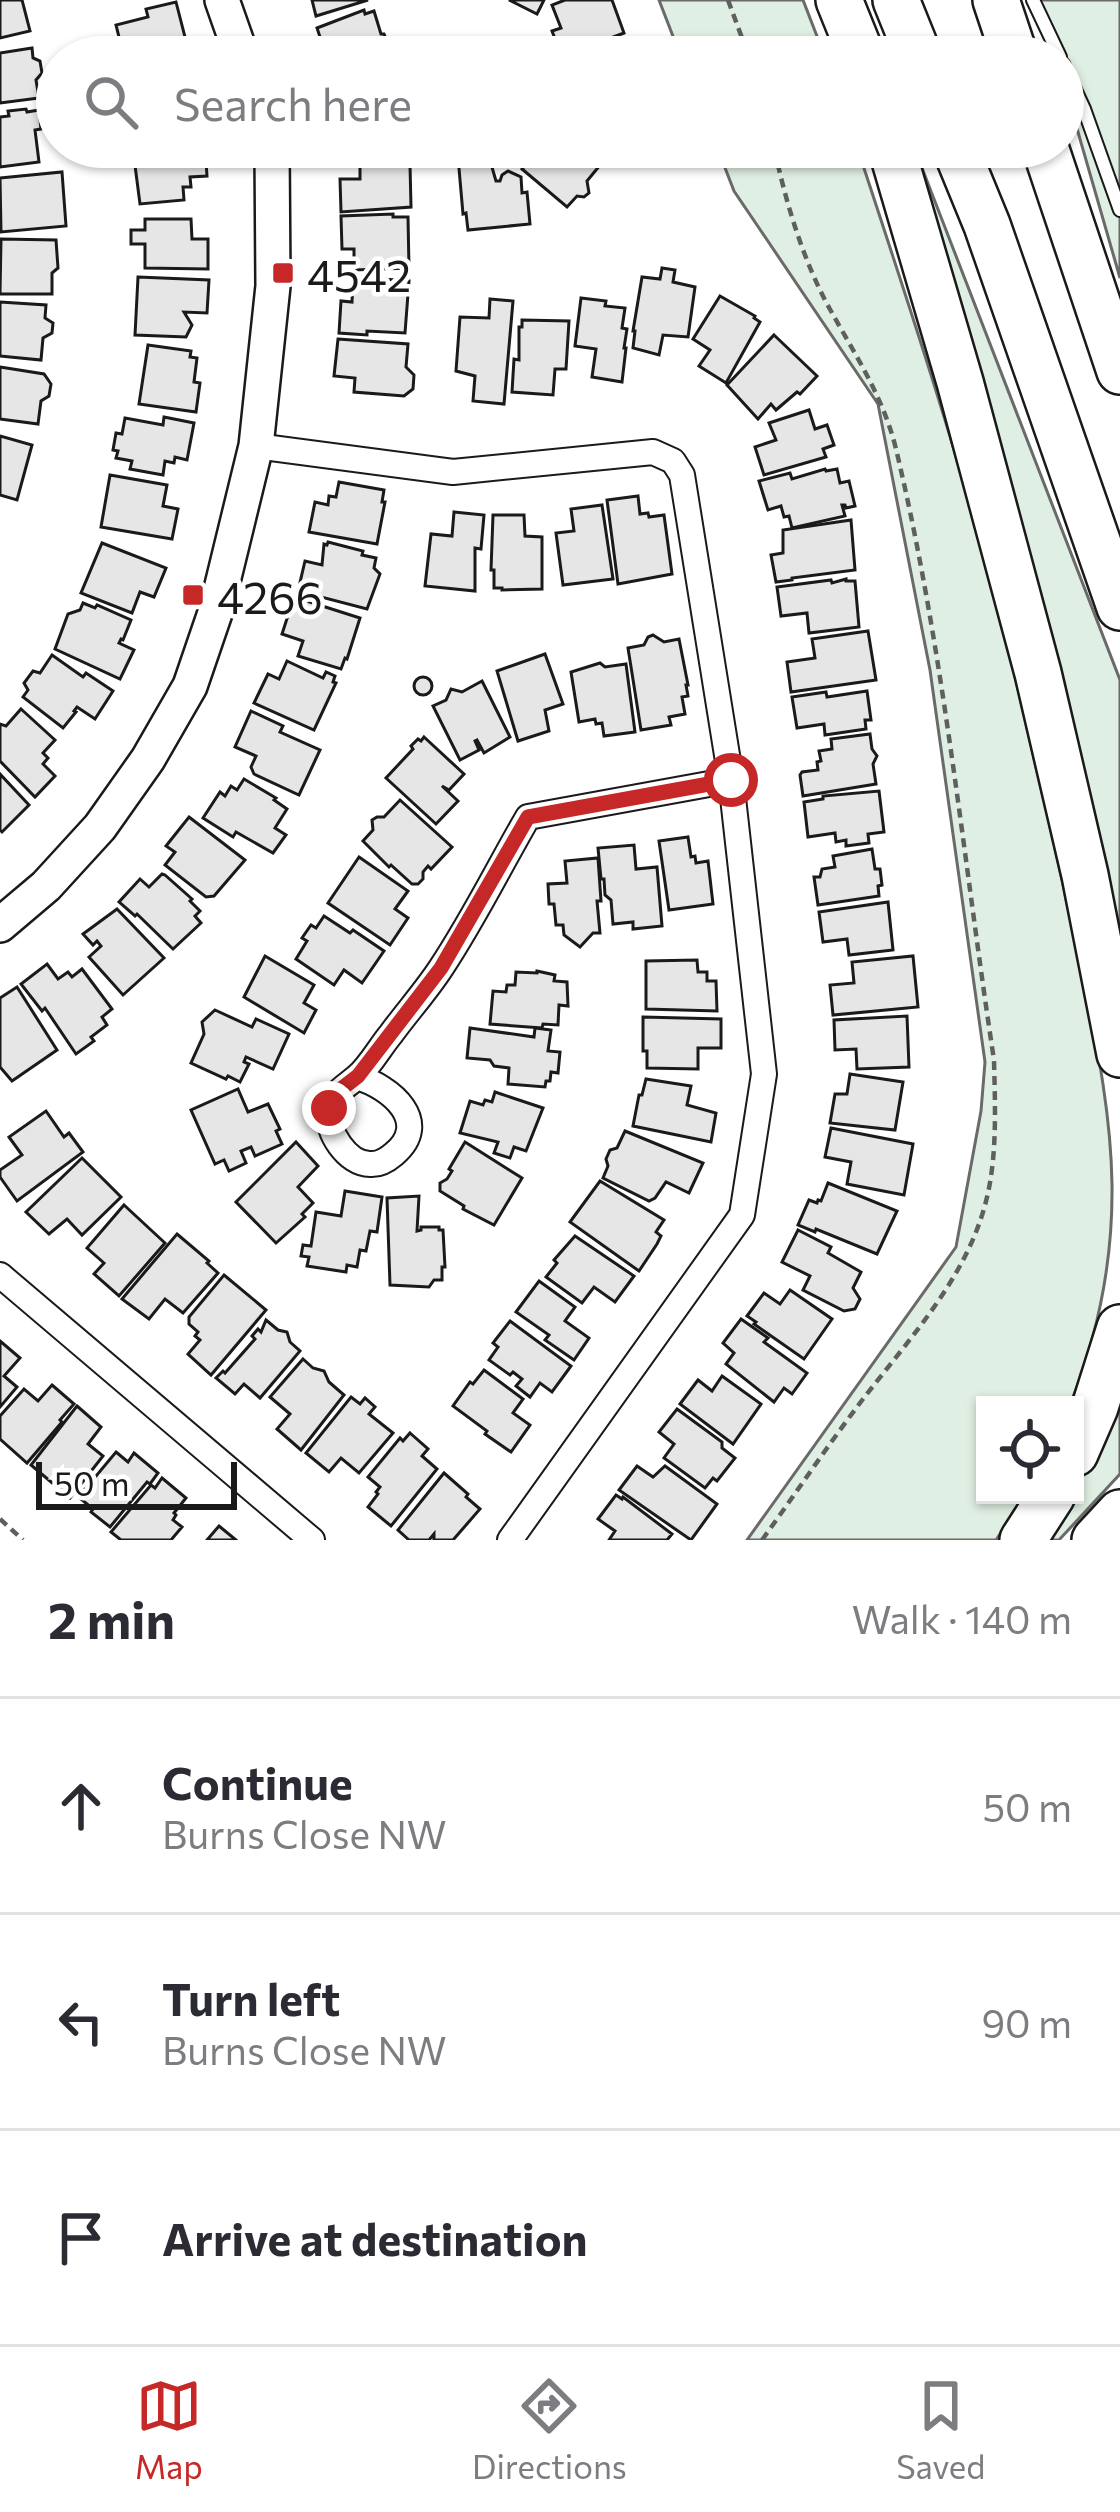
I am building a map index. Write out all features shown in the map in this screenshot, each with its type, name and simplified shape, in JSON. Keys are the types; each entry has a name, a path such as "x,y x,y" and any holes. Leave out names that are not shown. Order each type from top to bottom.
{"highway":[{"path":"839,0 854,36"},
{"path":"896,0 911,36"},
{"path":"996,0 1008,36"},
{"path":"897,168 1038,673 1120,1054"},
{"path":"964,168 1120,607"},
{"path":"1052,168 1120,371"},
{"path":"1084,1432 1120,1328"},
{"path":"1023,1540 1046,1504"},
{"path":"1095,1540 1120,1514"}],"street":[{"path":"221,0 234,36"},
{"path":"0,925 46,886 100,827 148,759 190,686 216,610 256,446 274,286 272,168"},
{"path":"256,446 453,472 653,452 673,460 682,475 731,780 764,1074 742,1215 510,1540"},
{"path":"358,1076 441,968 528,817 731,780"},
{"path":"0,1275 312,1540"}],"lane":[{"path":"1033,0 1050,36"},
{"path":"1084,109 1120,210"}],"path":[{"path":"728,0 741,36"},
{"path":"761,1540 937,1304 965,1258 988,1190 994,1099 994,1060 940,671 895,445 871,380 824,298 799,237 780,168"},
{"path":"0,1519 23,1540"}],"green space":[{"path":"659,0 803,0 817,36 673,36"},
{"path":"1040,0 1120,0 1120,278 1084,153 1084,36 1050,36"},
{"path":"725,168 864,168 996,597 1051,831 1085,986 1109,1134 1112,1212 1107,1269 1089,1352 1073,1396 976,1396 976,1504 1020,1504 996,1540 747,1540 956,1247 981,1111 985,1062 930,670 878,404 734,191"},
{"path":"922,168 1120,680 1120,977 913,170"},
{"path":"1120,1378 1120,1474 1059,1540 1041,1540 1063,1504 1084,1504 1084,1466"}],"building":[{"path":"0,0 22,0 30,31 0,38"},
{"path":"312,0 368,0 316,16"},
{"path":"509,0 544,0 537,14"},
{"path":"565,0 612,0 624,33 554,36 552,31 561,28 552,5"},
{"path":"176,2 185,36 119,36 116,25 148,17 146,9"},
{"path":"364,10 365,14 374,11 385,36 320,36 317,28"},
{"path":"32,48 36,98 0,103 0,53"},
{"path":"36,110 36,162 0,167 0,117 9,116 8,111"},
{"path":"135,168 206,168 207,176 190,177 191,187 183,187 184,200 140,204"},
{"path":"360,168 410,168 411,207 341,212 340,179 360,179"},
{"path":"459,168 492,168 496,181 508,171 521,177 530,224 468,230"},
{"path":"598,168 587,181 589,193 577,196 567,207 522,169"},
{"path":"62,172 66,226 1,232 0,178"},
{"path":"341,216 408,217 409,268 354,270 354,249 342,249"},
{"path":"145,219 191,219 192,239 208,239 208,269 145,268 145,244 131,244 131,230 145,230"},
{"path":"1,239 56,240 58,268 52,273 52,294 0,294"},
{"path":"662,268 675,270 673,282 695,287 688,337 663,335 659,355 633,348 633,331 642,277 660,279"},
{"path":"138,277 209,280 207,313 184,312 192,325 186,337 135,335"},
{"path":"353,277 409,281 405,333 339,333 341,301 352,302"},
{"path":"720,296 760,322 726,383 699,366 710,350 693,339"},
{"path":"581,298 625,308 622,382 592,377 596,349 575,346"},
{"path":"490,299 513,301 504,404 473,401 475,376 456,371 460,317 489,318"},
{"path":"0,302 46,305 45,318 53,323 52,333 43,338 41,360 0,356"},
{"path":"522,320 569,321 566,369 555,369 553,395 512,392"},
{"path":"774,335 817,376 800,394 776,410 771,404 758,419 727,385"},
{"path":"338,339 408,344 406,367 414,375 413,389 404,396 354,392 355,378 334,376"},
{"path":"148,345 191,351 190,357 197,358 196,412 139,404"},
{"path":"0,367 44,374 51,384 49,396 41,401 38,424 0,419"},
{"path":"809,410 815,429 827,425 834,445 823,449 826,457 764,475 755,447 776,440 769,423"},
{"path":"164,417 194,423 187,460 165,461 163,475 130,469 132,461 116,458 116,433 122,434 125,418 163,425"},
{"path":"0,436 32,445 17,500 0,495"},
{"path":"837,469 840,483 849,481 855,506 842,505 845,516 792,528 781,506 768,510 759,481 790,473 792,479"},
{"path":"110,475 167,485 163,506 178,509 172,539 101,527"},
{"path":"339,482 384,490 377,544 309,532 315,502 328,505 329,496 336,497"},
{"path":"638,496 640,514 664,515 672,574 618,584 607,500"},
{"path":"602,505 613,579 563,585 556,533 574,531 571,509"},
{"path":"454,512 484,515 481,549 475,548 475,591 425,586 431,534 452,536"},
{"path":"493,515 524,515 525,536 542,537 542,589 494,588"},
{"path":"851,520 855,570 776,582 771,555 783,553 783,530"},
{"path":"328,542 376,558 374,568 380,574 367,609 298,591 305,561 322,565"},
{"path":"102,543 166,568 154,597 140,592 132,613 81,593"},
{"path":"855,581 859,627 809,633 807,613 781,616 777,587"},
{"path":"294,597 360,618 341,669 298,656 303,641 282,634"},
{"path":"83,603 131,620 119,643 134,650 120,679 55,649 68,614 80,610"},
{"path":"868,631 876,680 791,692 787,662 815,658 812,639"},
{"path":"653,635 664,642 679,639 688,696 682,697 685,714 669,717 671,725 641,730 628,648 644,645"},
{"path":"545,654 563,704 545,710 549,731 518,741 497,671"},
{"path":"52,655 113,691 95,719 77,707 63,728 23,697 28,690 24,683 33,671 40,673"},
{"path":"287,661 323,678 326,672 335,676 314,730 254,703 268,674 279,679"},
{"path":"600,663 605,667 626,664 635,732 604,736 602,723 596,724 595,719 579,722 571,672"},
{"path":"423,677 432,686 423,695 414,686"},
{"path":"482,681 510,737 484,753 477,740 479,750 460,760 433,706 446,700 451,689 462,692"},
{"path":"867,691 871,720 865,720 866,729 825,735 824,724 797,728 792,697"},
{"path":"21,709 55,740 43,753 48,758 43,764 55,776 35,797 0,761 0,724 6,726"},
{"path":"251,711 283,726 280,732 320,750 299,795 254,774 251,767 256,756 235,747"},
{"path":"870,734 877,756 873,764 876,784 803,796 800,775 818,770 819,751 832,749 831,739"},
{"path":"424,737 464,774 449,790 442,786 458,801 436,824 386,778"},
{"path":"0,774 29,805 2,832 0,830"},
{"path":"244,779 287,809 275,828 286,835 273,853 203,818 220,792 225,796 231,786 237,790"},
{"path":"879,791 884,832 868,834 869,843 846,846 846,840 836,842 835,833 808,837 804,802"},
{"path":"400,800 452,847 431,869 428,866 418,884 389,867 363,841 373,830 372,820 384,817"},
{"path":"189,817 245,860 214,896 206,897 165,865 175,852 166,846"},
{"path":"688,837 696,863 708,861 713,904 669,910 659,841"},
{"path":"634,845 636,869 657,867 662,926 633,929 633,922 613,924 598,848"},
{"path":"872,849 875,869 880,869 879,896 818,905 814,877 820,877 822,869 835,867 833,856"},
{"path":"359,857 408,891 395,909 408,918 390,945 328,903"},
{"path":"598,858 600,933 593,933 580,947 564,935 563,925 556,925 548,884 567,883 565,861"},
{"path":"162,874 200,911 195,916 201,923 173,949 119,902 140,879 149,887"},
{"path":"888,902 893,950 849,955 847,939 823,942 819,912"},
{"path":"117,909 164,958 123,995 89,957 101,946 97,941 93,945 83,934"},
{"path":"324,916 384,951 362,983 344,970 334,985 296,959 307,941 302,938"},
{"path":"265,956 314,985 304,1003 316,1010 304,1033 244,997"},
{"path":"913,956 918,1007 833,1015 830,985 854,983 852,962"},
{"path":"697,960 698,972 707,972 707,981 716,981 717,1011 646,1009 646,961"},
{"path":"47,964 58,979 82,969 112,1009 102,1017 107,1025 76,1054 45,1008 42,1011 21,984"},
{"path":"537,971 567,982 568,1006 559,1005 558,1025 490,1024 493,991 506,992 507,985 515,985 516,972"},
{"path":"17,987 57,1050 12,1081 0,1067 0,998"},
{"path":"215,1010 252,1027 256,1019 289,1034 273,1069 246,1057 244,1062 249,1064 240,1082 191,1063 204,1034 202,1022"},
{"path":"907,1016 909,1067 857,1069 856,1049 835,1050 834,1020"},
{"path":"643,1017 721,1019 721,1048 698,1048 698,1069 647,1068"},
{"path":"470,1028 534,1037 535,1028 551,1030 548,1051 560,1052 558,1073 551,1072 545,1087 508,1084 509,1068 467,1058"},
{"path":"850,1074 903,1082 895,1130 830,1123 835,1094 847,1094"},
{"path":"646,1079 691,1086 687,1105 716,1113 711,1142 633,1126"},
{"path":"238,1089 248,1112 268,1104 282,1144 255,1156 251,1147 241,1151 246,1163 229,1171 224,1160 215,1164 191,1110"},
{"path":"495,1092 543,1108 526,1151 514,1147 510,1158 494,1153 498,1142 460,1133 470,1101 492,1102"},
{"path":"46,1111 64,1137 69,1133 83,1152 17,1201 0,1177 0,1170 22,1155 9,1137"},
{"path":"831,1128 913,1144 904,1195 847,1184 851,1162 825,1157"},
{"path":"625,1131 703,1163 689,1193 666,1182 649,1201 603,1178 610,1150 617,1148"},
{"path":"296,1142 318,1166 298,1187 313,1203 302,1214 305,1217 276,1243 236,1202"},
{"path":"465,1142 522,1178 494,1225 440,1191 440,1183 452,1171"},
{"path":"82,1158 121,1197 82,1235 67,1219 49,1234 26,1212"},
{"path":"600,1181 664,1220 656,1232 661,1236 639,1271 570,1222"},
{"path":"828,1183 897,1211 877,1254 798,1225 809,1200 821,1201"},
{"path":"345,1191 382,1197 377,1232 370,1231 357,1267 347,1265 346,1272 307,1266 309,1257 301,1256 303,1245 311,1246 316,1212 341,1216"},
{"path":"419,1196 417,1231 421,1227 443,1230 442,1280 434,1280 429,1287 390,1285 387,1198"},
{"path":"124,1205 165,1243 119,1296 94,1274 104,1263 87,1248"},
{"path":"798,1230 831,1247 828,1253 861,1272 853,1288 860,1299 855,1309 844,1311 803,1290 810,1276 782,1262"},
{"path":"177,1234 218,1273 183,1313 165,1299 149,1319 122,1299"},
{"path":"575,1236 634,1276 615,1302 594,1287 582,1303 546,1277"},
{"path":"224,1275 266,1310 211,1375 188,1354 200,1340 189,1317"},
{"path":"539,1281 575,1307 565,1321 589,1338 574,1360 516,1312"},
{"path":"790,1290 832,1319 804,1359 747,1316 764,1293 780,1304"},
{"path":"741,1319 807,1373 792,1394 784,1388 774,1402 726,1364 734,1353 723,1343"},
{"path":"266,1320 287,1332 300,1351 260,1398 244,1384 235,1394 216,1378 255,1339 252,1336 258,1329 261,1332"},
{"path":"510,1321 571,1366 552,1392 540,1383 530,1397 516,1386 522,1379 489,1360 498,1347 493,1343"},
{"path":"0,1341 20,1358 4,1376 17,1387 0,1407"},
{"path":"303,1359 324,1371 344,1395 301,1450 277,1429 290,1414 270,1397"},
{"path":"484,1370 523,1399 513,1413 530,1425 511,1452 453,1406"},
{"path":"722,1376 761,1404 733,1444 680,1404 698,1380 712,1391"},
{"path":"52,1385 74,1404 27,1463 0,1439 0,1416 24,1389 38,1401"},
{"path":"351,1397 360,1404 365,1398 375,1407 369,1414 393,1433 359,1473 341,1458 329,1472 306,1453"},
{"path":"77,1406 101,1427 88,1444 103,1456 70,1498 31,1465"},
{"path":"677,1409 722,1442 722,1448 735,1458 705,1488 664,1458 674,1444 659,1432"},
{"path":"410,1433 428,1449 422,1456 437,1469 391,1526 368,1507 380,1487 368,1477 400,1438 403,1441"},
{"path":"116,1452 128,1462 134,1453 158,1473 110,1527 91,1512 81,1494"},
{"path":"637,1466 653,1477 665,1466 717,1504 691,1540 619,1490"},
{"path":"444,1473 480,1509 453,1540 434,1540 434,1534 429,1540 409,1540 398,1530"},
{"path":"162,1478 186,1498 173,1520 182,1527 171,1540 121,1540 111,1532"},
{"path":"616,1495 672,1534 667,1540 609,1540 615,1531 598,1519"},
{"path":"219,1526 236,1540 207,1540"}],"place":[{"name":"4542","path":"283,273"},
{"name":"4266","path":"193,595"}],"route":[{"path":"329,1108 336,1093 358,1076 441,968 528,817 731,780"}]}
